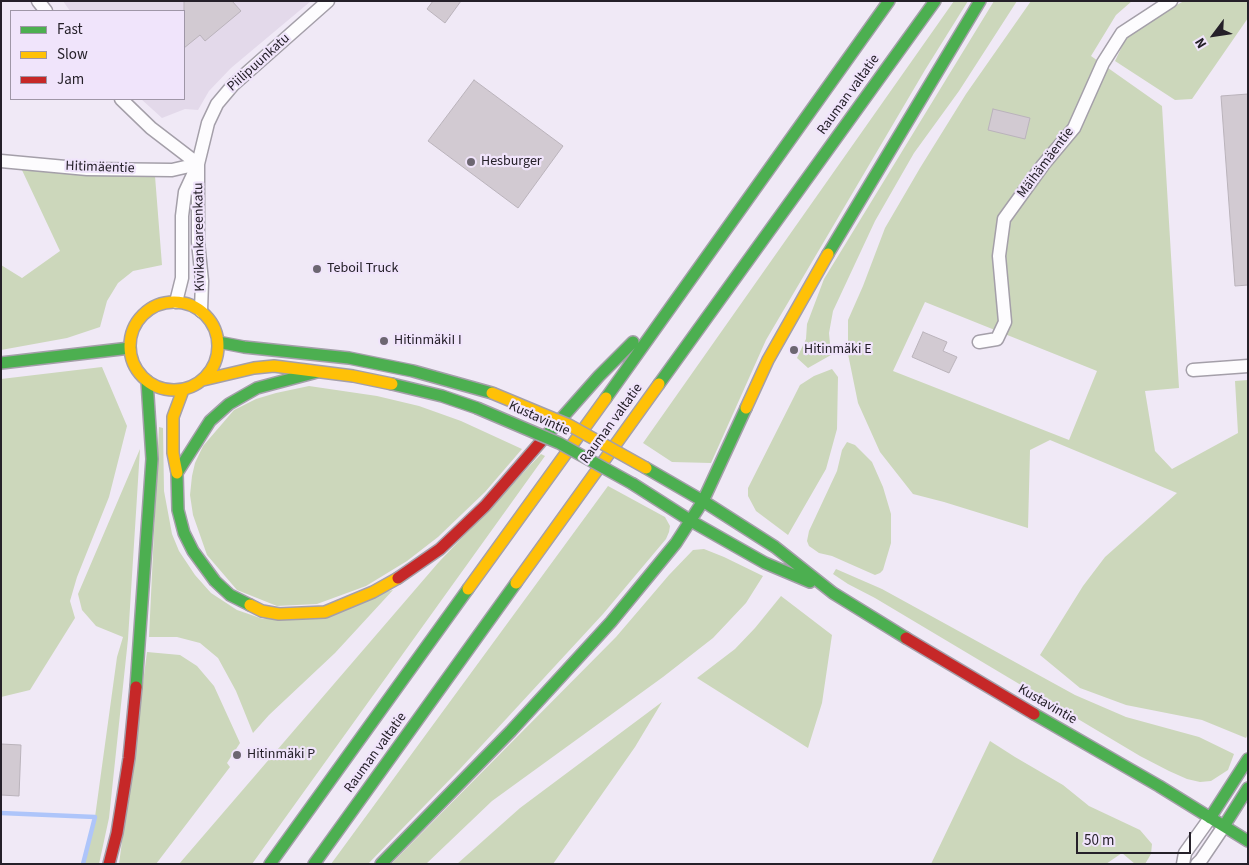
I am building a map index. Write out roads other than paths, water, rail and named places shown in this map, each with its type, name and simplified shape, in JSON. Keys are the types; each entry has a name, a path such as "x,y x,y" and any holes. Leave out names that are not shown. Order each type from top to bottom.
{"main road":[{"name":"Rauman valtatie","path":"270,864 683,291 889,1"},
{"name":"Rauman valtatie","path":"314,864 934,1"},
{"path":"381,864 511,731 605,629 676,543 702,501 791,317 980,1"},
{"path":"183,390 173,417 173,444 177,472 178,510 184,533 193,551 203,566 230,595 262,611 280,614 325,612 350,603 399,578 440,549 485,506 599,376 683,291"},
{"path":"176,302 189,304 201,311 210,319 216,330 218,356 212,369 203,380 183,390 170,390 158,387 147,381 135,366 130,348 132,333 138,320 148,310 162,304 176,302"},
{"name":"Kustavintie","path":"218,342 244,347 323,355 413,371 492,393 568,425 702,501 775,547 833,592 980,683 1159,786 1248,841"},
{"path":"1,363 130,348"},
{"name":"Kustavintie","path":"203,380 254,368 274,366 352,376 442,396 477,408 559,443 633,484 691,521 765,563 833,592"},
{"path":"177,472 210,421 229,404 257,388 317,372"},
{"path":"110,864 129,758 137,674 152,459 147,381"},
{"path":"1210,818 1248,759"},
{"path":"1224,826 1248,788"}],"street":[{"name":"Piilipuunkatu","path":"198,164 208,123 217,104 233,85 328,1"},
{"name":"Mäihämäentie","path":"980,342 997,339 1004,322 999,256 1004,219 1043,164 1074,128 1103,63 1122,33 1171,1"},
{"name":"Kivikankareenkatu","path":"122,100 151,128 164,136 198,164"},
{"name":"Hitimäentie","path":"1,161 88,169 172,170 198,164"},
{"name":"Kivikankareenkatu","path":"176,302 182,278 182,216 185,192 198,164"},
{"name":"Kivikankareenkatu","path":"198,164 198,242 202,281 201,311"},
{"path":"1193,370 1248,366"},
{"path":"1183,864 1185,853 1210,818"},
{"path":"1197,864 1224,826"}],"waterway":[{"path":"1,813 95,817 83,864"}],"place":[{"name":"Hesburger","path":"471,162"},
{"name":"Teboil Truck","path":"317,269"},
{"name":"HitinmäkiI I","path":"384,341"},
{"name":"Hitinmäki E","path":"794,350"},
{"name":"Hitinmäki P","path":"237,755"}]}
